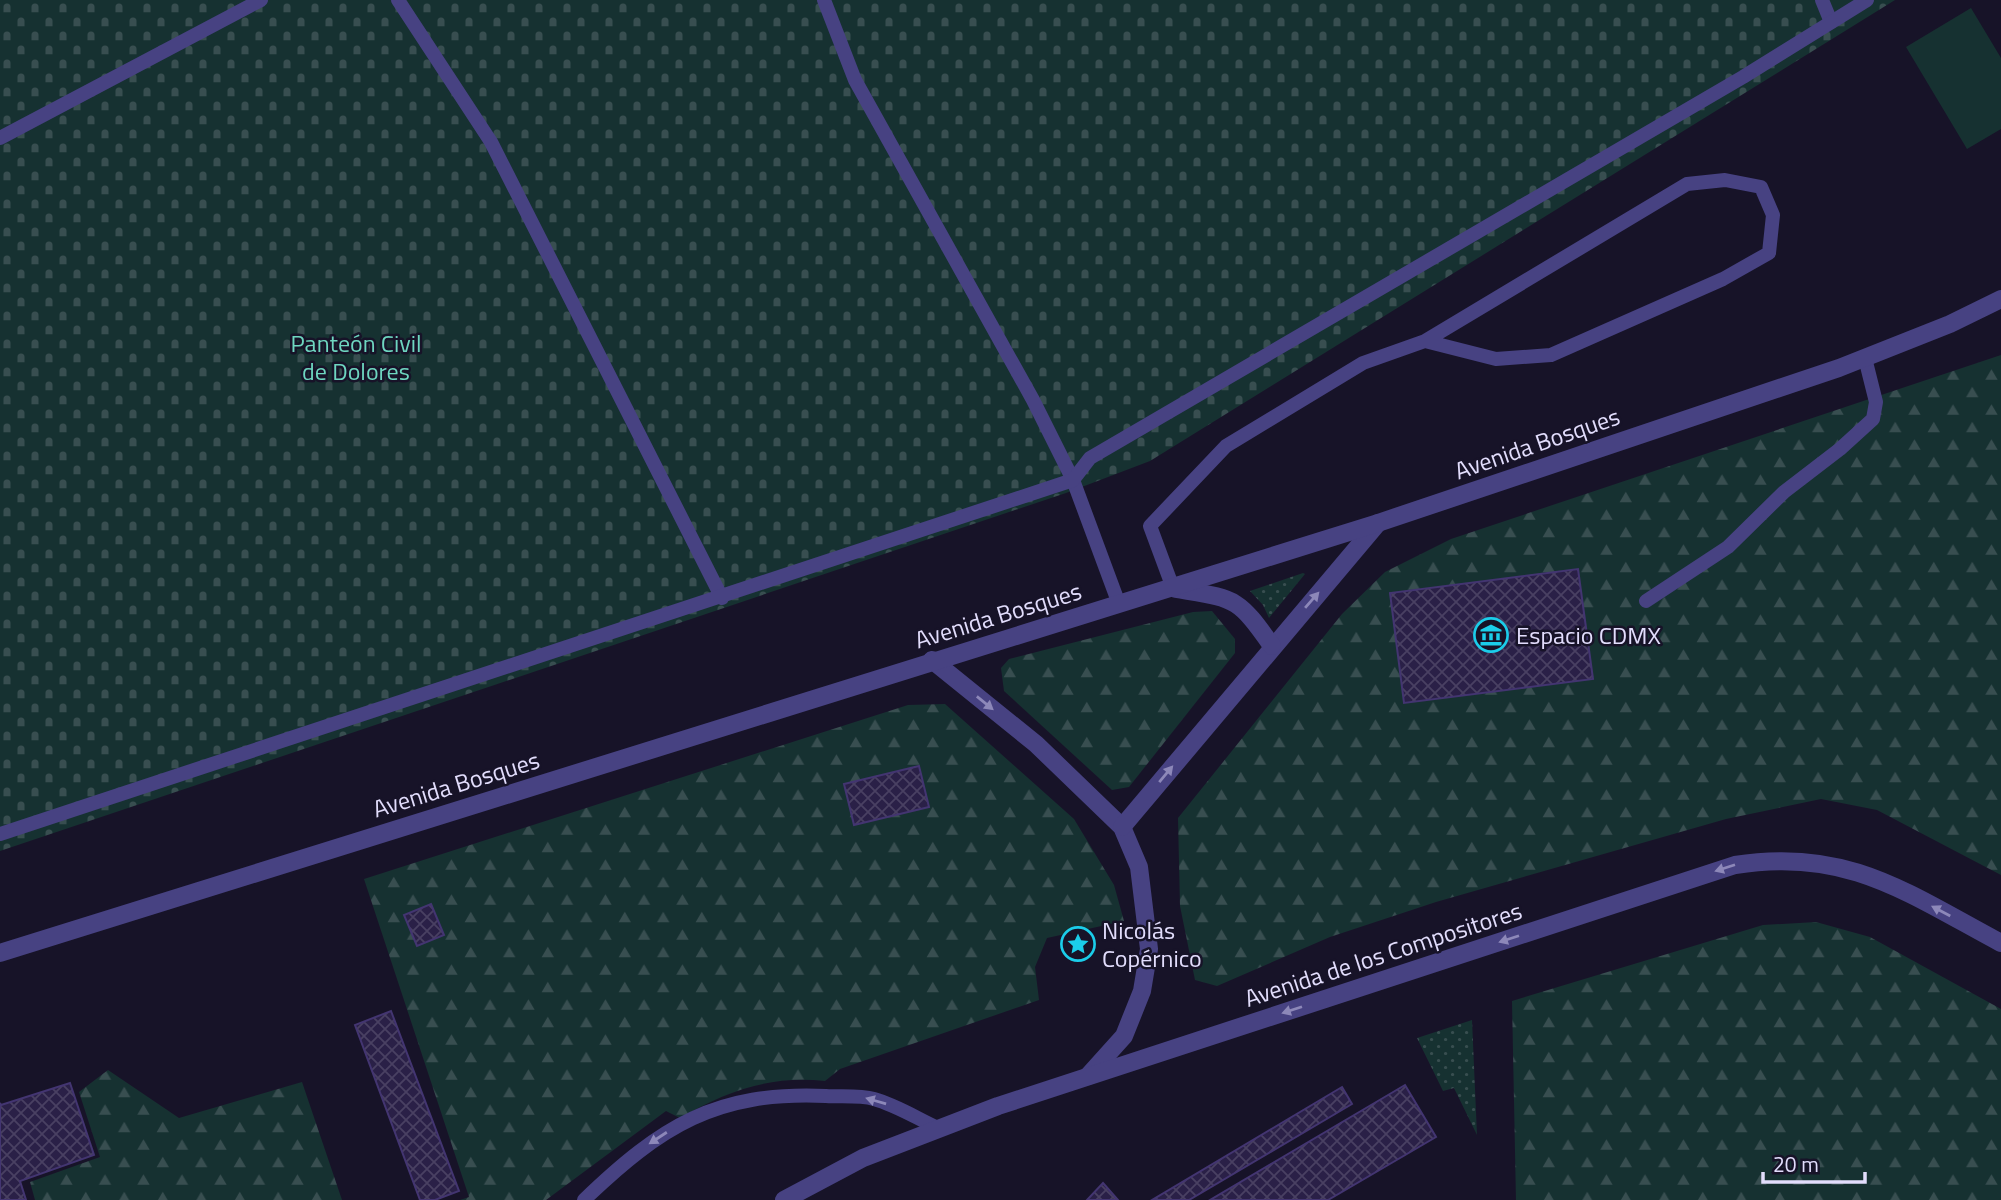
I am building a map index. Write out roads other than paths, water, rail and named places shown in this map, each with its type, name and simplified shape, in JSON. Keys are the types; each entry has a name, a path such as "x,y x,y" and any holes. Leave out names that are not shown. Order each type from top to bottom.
{"street":[{"name":"Avenida Bosques","path":"0,953 1378,523 1865,358 1950,324 2001,299"},
{"path":"1122,827 1378,523"},
{"path":"1173,589 1231,598 1252,618 1272,646"},
{"path":"932,660 1037,744 1122,827 1139,867 1149,950 1142,991 1124,1036 1088,1076"},
{"name":"Avenida de los Compositores","path":"784,1200 863,1158 938,1128 1088,1076 1735,865 1766,860 1801,859 1867,874 2001,943"}],"lane":[{"path":"0,138 261,0"},
{"path":"398,0 491,142 722,597"},
{"path":"824,0 855,80 1033,400 1073,480 1119,604"},
{"path":"1822,0 1831,22"},
{"path":"0,834 1073,480 1090,458 1867,0"},
{"path":"1173,589 1150,526 1226,446 1363,363 1425,341 1687,184 1725,180 1761,187 1773,215 1769,253 1723,279 1551,355 1496,359 1425,341"},
{"path":"1646,601 1728,547 1784,492 1840,449 1872,419 1876,402 1865,358"},
{"path":"584,1200 640,1149 680,1123 734,1102 794,1095 874,1099 938,1128"}],"place":[{"name":"Espacio CDMX","path":"1491,635"},
{"name":"Nicolás Copérnico","path":"1078,944"}],"park label":[{"name":"Panteón Civil de Dolores","path":"356,357"}]}
